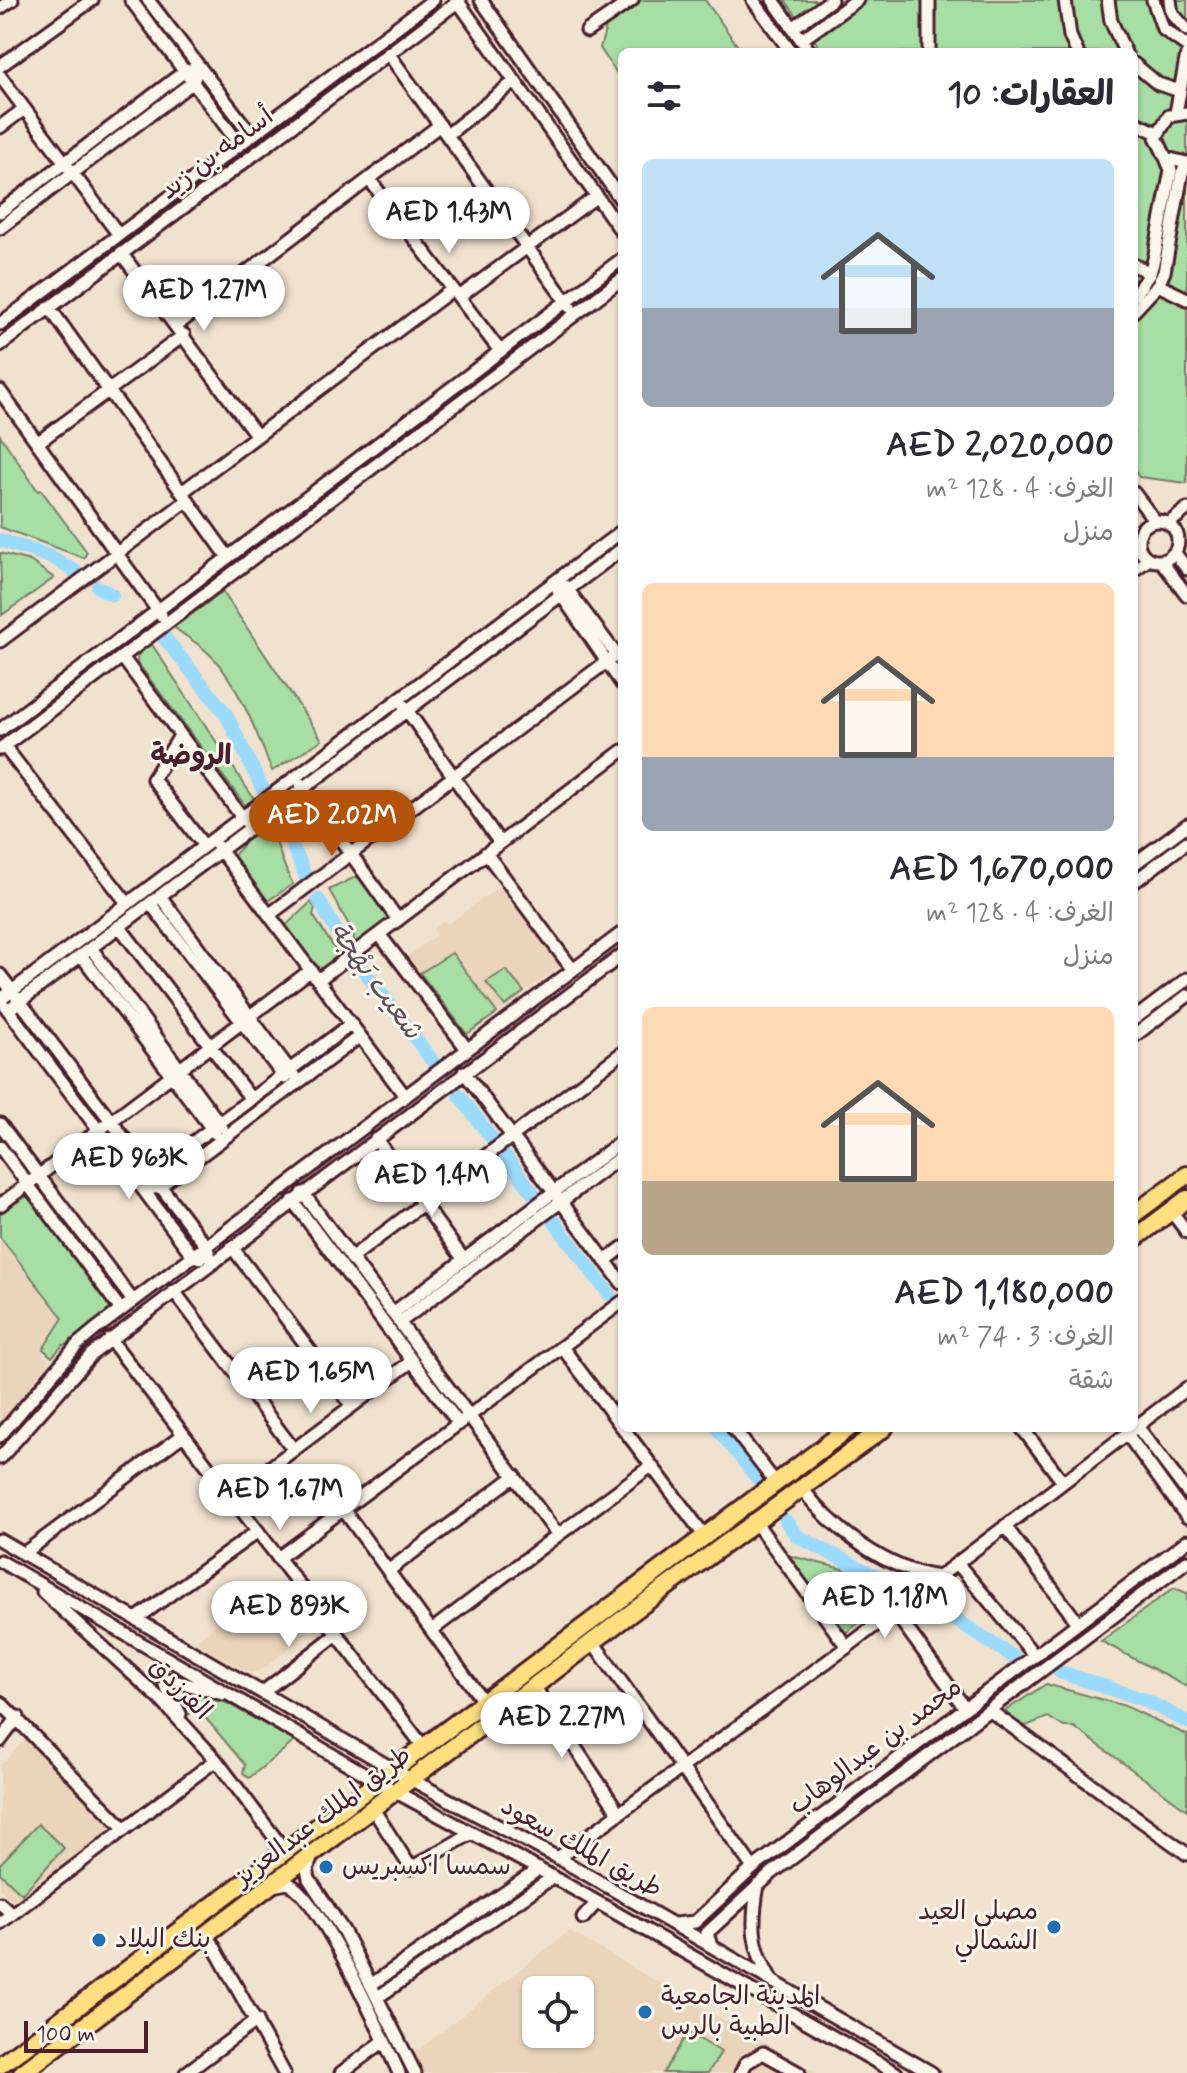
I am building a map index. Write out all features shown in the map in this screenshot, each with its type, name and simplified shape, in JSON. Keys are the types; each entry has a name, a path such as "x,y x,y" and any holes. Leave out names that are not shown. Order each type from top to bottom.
{"highway":[{"path":"1138,1211 1187,1175"},
{"path":"1138,1236 1187,1199"},
{"name":"طريق الملك عبدالعزيز","path":"0,2065 844,1432"},
{"name":"طريق الملك عبدالعزيز","path":"22,2073 534,1686 879,1432"}],"street":[{"path":"0,8 12,0"},
{"path":"0,66 92,0"},
{"path":"131,0 239,144"},
{"path":"148,0 251,134"},
{"name":"أسامه بن زيد","path":"0,324 433,0"},
{"path":"459,0 618,226"},
{"name":"أسامه بن زيد","path":"0,345 459,0"},
{"path":"481,0 618,195"},
{"path":"587,31 632,0"},
{"path":"753,0 788,48"},
{"path":"773,0 807,48"},
{"path":"793,28 831,0"},
{"path":"801,40 857,0"},
{"path":"929,0 929,48"},
{"path":"1065,0 1070,36 1075,48"},
{"path":"1108,0 1111,21 1123,48"},
{"path":"1163,0 1187,30"},
{"path":"1163,0 1163,29 1187,46"},
{"path":"388,53 575,314"},
{"path":"1138,290 1150,273 1171,170 1157,145 1157,133 1162,121 1182,113 1180,91 1187,54"},
{"path":"1138,67 1158,84 1180,91"},
{"path":"0,228 185,71 198,68"},
{"path":"0,212 193,82 198,68"},
{"path":"0,76 119,235"},
{"path":"37,443 109,391 369,179 515,81"},
{"path":"0,127 24,109"},
{"path":"1138,124 1157,133"},
{"path":"1138,307 1158,285 1187,163 1166,158"},
{"path":"369,179 500,351"},
{"path":"3,634 117,554 257,436 597,196"},
{"path":"121,253 257,436"},
{"path":"0,730 618,262"},
{"path":"1138,267 1150,273"},
{"path":"128,904 2,748 618,282"},
{"path":"1158,285 1187,299"},
{"path":"49,307 228,557"},
{"path":"0,391 167,623"},
{"path":"1138,498 1155,521"},
{"path":"1168,524 1187,509"},
{"path":"1138,520 1143,527"},
{"path":"1138,541 1143,527 1155,521 1168,524 1182,534 1175,553"},
{"path":"16,996 128,904 618,534"},
{"path":"1138,548 1155,560 1187,595"},
{"path":"212,1262 193,1256 2,1004 86,952 618,552"},
{"path":"1138,568 1175,553"},
{"path":"1175,553 1187,569"},
{"path":"269,915 615,659 556,582"},
{"path":"122,657 250,828"},
{"path":"399,699 500,843"},
{"path":"180,736 153,779 208,843 221,850 405,1096"},
{"path":"0,1205 40,1178 98,1130 246,1019 358,950 618,754"},
{"path":"297,776 398,920"},
{"path":"1138,861 1187,825"},
{"path":"1138,879 1187,842"},
{"path":"486,853 573,970"},
{"path":"155,900 297,1084"},
{"path":"119,926 251,1099"},
{"path":"379,934 467,1049"},
{"path":"0,1436 78,1344 618,936"},
{"path":"86,952 181,1068 220,1121 224,1138"},
{"path":"86,952 209,1130 224,1138"},
{"path":"0,1458 92,1354 110,1339 618,958"},
{"path":"0,975 206,1246 212,1262"},
{"path":"1138,1016 1187,979"},
{"path":"1138,1033 1187,996"},
{"path":"144,1191 151,1174 351,1024"},
{"path":"144,1191 160,1186 360,1036"},
{"path":"351,1258 618,1056"},
{"path":"464,1072 508,1139 618,1278"},
{"path":"0,1124 133,1301"},
{"path":"376,1139 464,1260"},
{"path":"396,1318 556,1198 618,1144"},
{"path":"0,1147 121,1310"},
{"path":"396,1318 464,1260 618,1159"},
{"path":"298,1197 351,1258 558,1535"},
{"path":"298,1197 459,1424"},
{"path":"1171,1211 1187,1232"},
{"path":"232,1247 352,1406"},
{"path":"605,1261 618,1251"},
{"path":"174,1291 294,1450"},
{"path":"278,1558 618,1305"},
{"path":"110,1339 423,1746"},
{"path":"562,1347 618,1422"},
{"path":"231,1497 412,1361"},
{"path":"1140,1424 1187,1388"},
{"path":"1138,1420 1187,1492"},
{"path":"626,1432 704,1535"},
{"path":"736,1432 775,1482"},
{"path":"1025,1432 1063,1482"},
{"path":"558,1858 847,1647 1130,1432"},
{"path":"1127,1434 1187,1517"},
{"path":"23,1554 183,1435"},
{"path":"432,1630 651,1466"},
{"path":"388,1571 515,1476"},
{"path":"803,1490 821,1512 847,1533 914,1573 939,1577"},
{"path":"343,1509 483,1701"},
{"path":"756,1523 847,1647"},
{"path":"1005,1526 1078,1623"},
{"path":"136,1619 258,1531"},
{"name":"طريق الملك سعود","path":"0,1540 412,1780 558,1858 932,2073"},
{"name":"محمد بن عبدالوهاب","path":"670,1923 682,1926 695,1922 753,1868 1187,1541"},
{"path":"1173,1551 1187,1555"},
{"path":"1173,1551 1184,1569"},
{"name":"طريق الملك سعود","path":"0,1561 396,1792 539,1869 896,2073"},
{"path":"957,1563 1035,1656"},
{"name":"محمد بن عبدالوهاب","path":"711,1946 707,1933 758,1885 989,1710 1184,1569"},
{"name":"الفرزدق","path":"24,1575 112,1652 190,1732 216,1760 285,1851"},
{"path":"894,1611 965,1708"},
{"path":"263,1692 337,1634"},
{"path":"163,1654 170,1639"},
{"path":"593,1642 753,1868"},
{"path":"190,1732 165,1685 167,1679 237,1697"},
{"path":"534,1686 619,1813"},
{"path":"0,1702 125,1829"},
{"path":"989,1710 1187,1854"},
{"path":"0,1741 18,1717"},
{"path":"0,1923 216,1760"},
{"path":"373,1809 411,1868 472,1833"},
{"path":"312,1856 307,1869 309,1879 344,1932 415,2073"},
{"path":"372,1984 539,1869"},
{"path":"378,1997 553,1877"},
{"path":"272,1886 287,1883 300,1890 331,1937 399,2073"},
{"path":"758,1885 752,1936 760,1960 772,1981"},
{"path":"583,1918 597,1902"},
{"path":"0,1903 12,1914"},
{"path":"207,1934 284,2073"},
{"path":"186,2073 257,2020"},
{"path":"341,2073 384,2041"},
{"path":"741,2073 746,2063 763,2053 799,2073"},
{"path":"867,2056 879,2073"}],"shaded area":[{"path":"501,885 560,966 465,1038 403,960 436,935 433,929 444,921 448,924"},
{"path":"0,1239 62,1320 41,1353 53,1363 0,1424"},
{"path":"275,1583 306,1625 307,1634 262,1670 250,1673 194,1642 268,1584"},
{"path":"27,1738 112,1828 15,1903 0,1889 0,1766"},
{"name":"المدينة الجامعية الطبية بالرس","path":"569,1931 816,2073 421,2073 413,2054"}],"green space":[{"path":"642,0 705,0 739,48 618,48 618,75 600,48 606,27"},
{"path":"785,0 1187,0 1187,483 1138,476 1138,48 820,48"},
{"path":"0,435 38,491 41,490 87,552 84,558 0,527"},
{"path":"0,553 30,561 54,578 2,615"},
{"path":"223,592 322,740 272,771 244,706 226,674 205,650 174,627"},
{"path":"151,643 254,799 245,805 137,662 138,653"},
{"path":"268,826 293,884 266,902 252,890 233,857 245,842"},
{"path":"355,877 362,878 391,920 355,945 353,932 329,890"},
{"path":"311,902 315,908 313,915 340,957 321,971 315,971 282,929"},
{"path":"452,953 497,1013 467,1034 420,973"},
{"path":"506,970 524,992 505,1006 486,982"},
{"path":"26,1197 33,1201 110,1311 74,1343 63,1345 52,1357 43,1349 63,1318 0,1237 0,1213"},
{"path":"787,1555 843,1569 892,1596 843,1635"},
{"path":"1174,1588 1187,1593 1187,1687 1101,1641"},
{"path":"172,1683 212,1695 295,1741 249,1778 243,1773 245,1765 199,1710 187,1715 171,1692"},
{"path":"1046,1684 1125,1706 1187,1735 1187,1810 1074,1727 1064,1727 1048,1717 1026,1726 1012,1720 1005,1711"},
{"path":"38,1824 64,1848 22,1894 0,1873 0,1864"},
{"path":"688,2032 721,2052 708,2073 663,2073"}],"waterway":[{"name":"شعيب بَهْجة","path":"0,540 51,557 75,571"},
{"name":"شعيب بَهْجة","path":"98,587 112,595"},
{"name":"شعيب بَهْجة","path":"163,636 226,714 263,790"},
{"name":"شعيب بَهْجة","path":"280,817 306,877"},
{"name":"شعيب بَهْجة","path":"318,899 344,944 433,1062"},
{"name":"شعيب بَهْجة","path":"459,1095 536,1197"},
{"name":"شعيب بَهْجة","path":"553,1220 609,1294"},
{"name":"شعيب بَهْجة","path":"720,1432 759,1480"},
{"name":"شعيب بَهْجة","path":"786,1521 797,1536 899,1588"},
{"name":"شعيب بَهْجة","path":"928,1602 1015,1658"},
{"name":"شعيب بَهْجة","path":"1060,1672 1145,1700 1187,1722"}],"place":[{"name":"سمسا اكسبريس","path":"326,1867"},
{"name":"مصلى العيد الشمالي","path":"1054,1927"},
{"name":"بنك البلاد","path":"99,1940"},
{"name":"المدينة الجامعية الطبية بالرس","path":"645,2012"}],"district":[{"name":"الروضة","path":"191,756"}]}
